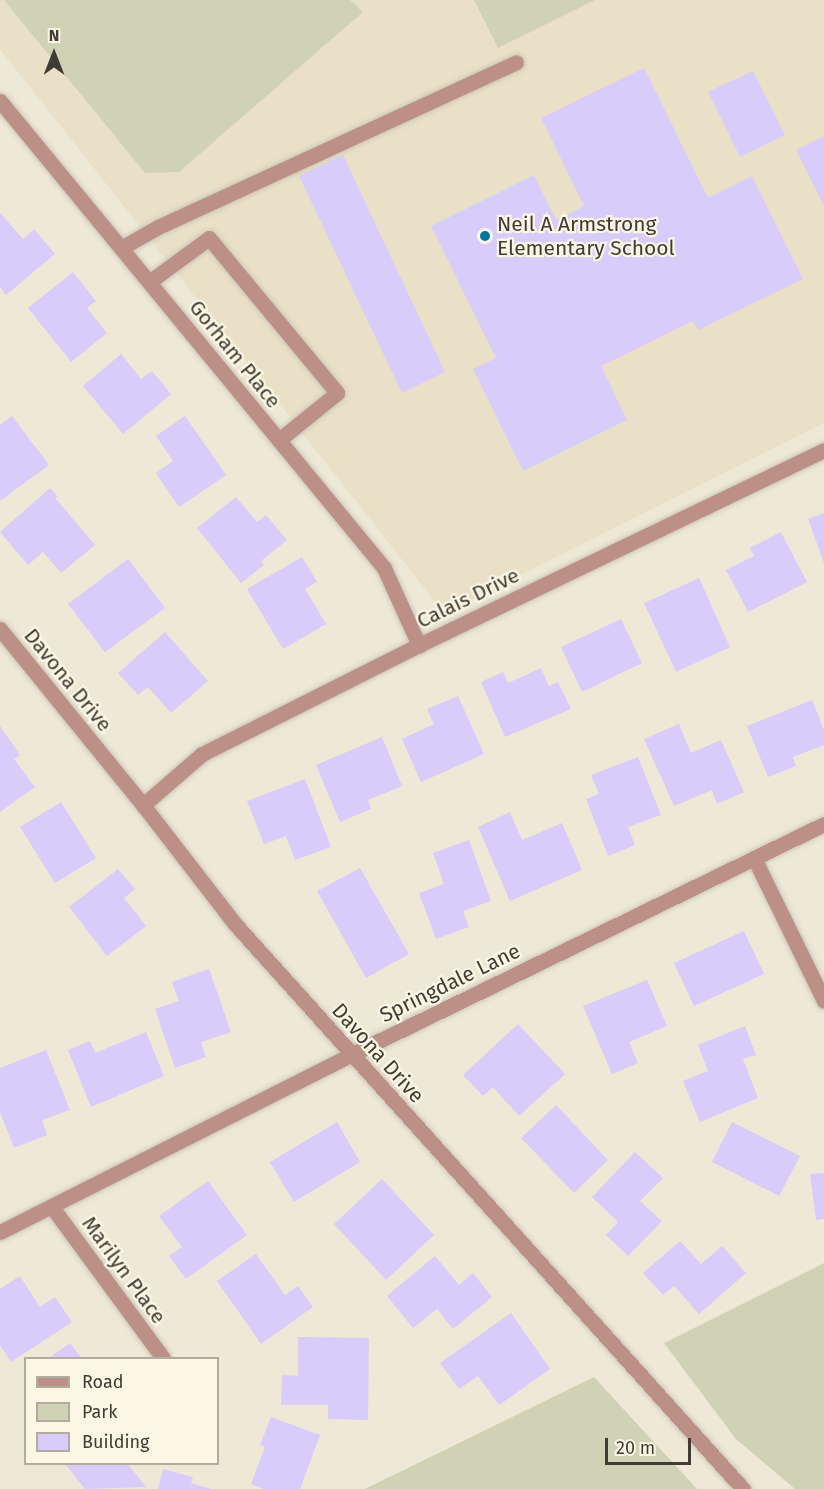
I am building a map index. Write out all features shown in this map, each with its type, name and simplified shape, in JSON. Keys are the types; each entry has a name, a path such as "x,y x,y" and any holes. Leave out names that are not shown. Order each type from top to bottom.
{"street":[{"path":"121,248 158,228 516,62"},
{"name":"Gorham Place","path":"0,100 384,568 419,645"},
{"path":"149,282 209,238 337,393 279,440"},
{"name":"Calais Drive","path":"143,805 202,754 419,645 824,450"},
{"name":"Davona Drive","path":"0,629 143,805 235,924 743,1489"},
{"name":"Springdale Lane","path":"0,1232 350,1054 824,824"},
{"path":"754,858 824,1001"},
{"name":"Marilyn Place","path":"52,1207 163,1357"}],"shaded area":[{"name":"Neil A Armstrong Elementary School","path":"0,0 824,0 824,423 444,613 0,49"}],"green space":[{"path":"4,0 350,0 363,12 179,172 145,173"},
{"path":"474,0 595,0 498,48"},
{"path":"824,1263 824,1489 795,1489 736,1439 664,1343"},
{"path":"594,1377 697,1489 365,1489"}],"building":[{"path":"644,68 708,198 752,176 803,279 698,330 693,321 601,366 627,420 523,471 473,369 496,358 431,226 534,175 556,220 584,206 541,118"},
{"path":"753,71 785,135 740,157 708,92"},
{"path":"824,136 824,206 796,150"},
{"path":"343,155 445,372 402,393 299,176"},
{"path":"0,213 23,239 34,229 55,254 6,295 0,287"},
{"path":"73,272 96,301 87,308 107,333 71,362 28,308"},
{"path":"121,354 141,379 152,371 171,394 123,434 83,386"},
{"path":"12,416 49,465 0,501 0,425"},
{"path":"185,416 226,475 179,507 156,473 173,461 156,436"},
{"path":"50,488 58,497 55,498 95,545 61,573 43,552 28,565 0,532"},
{"path":"236,497 257,522 266,515 287,540 261,561 264,565 241,583 197,528"},
{"path":"824,513 824,563 808,519"},
{"path":"781,532 807,582 748,612 726,570 754,556 750,548"},
{"path":"302,557 317,582 305,589 326,624 283,649 247,589"},
{"path":"128,559 165,608 105,652 68,604"},
{"path":"699,578 730,647 676,672 644,603"},
{"path":"621,619 642,663 582,692 561,647"},
{"path":"165,632 208,681 171,713 148,687 138,695 118,673"},
{"path":"541,668 549,686 558,682 571,709 505,737 481,682 503,672 508,683"},
{"path":"458,696 484,754 421,782 402,739 434,724 427,709"},
{"path":"812,700 824,730 824,745 793,757 796,766 768,777 747,726"},
{"path":"679,724 691,753 721,740 744,792 717,804 712,790 674,806 644,739"},
{"path":"0,726 20,755 14,759 35,787 0,812"},
{"path":"382,737 402,786 368,800 371,809 340,822 316,765"},
{"path":"638,757 661,815 628,827 635,845 608,856 586,799 599,794 591,775"},
{"path":"305,779 331,847 295,860 286,836 264,844 247,801"},
{"path":"61,802 96,858 55,883 20,827"},
{"path":"510,812 522,840 562,823 582,870 510,901 478,827"},
{"path":"469,840 491,901 463,911 469,927 436,939 419,893 444,884 433,853"},
{"path":"360,868 409,954 366,978 317,891"},
{"path":"118,869 135,889 124,898 146,926 107,956 69,907"},
{"path":"744,931 764,974 694,1006 674,963"},
{"path":"209,969 231,1032 201,1042 206,1057 175,1068 155,1009 179,1001 172,982"},
{"path":"647,980 667,1026 629,1042 638,1063 612,1074 583,1006"},
{"path":"518,1024 565,1074 519,1116 493,1087 483,1096 463,1075"},
{"path":"745,1026 756,1055 743,1059 758,1098 700,1122 683,1081 708,1071 698,1045"},
{"path":"146,1032 164,1076 91,1107 68,1050 90,1041 95,1053"},
{"path":"46,1050 70,1110 42,1120 47,1135 14,1148 0,1112 0,1068"},
{"path":"556,1105 608,1160 574,1193 521,1138"},
{"path":"337,1122 360,1162 294,1202 270,1162"},
{"path":"732,1122 800,1156 779,1196 712,1162"},
{"path":"635,1152 663,1178 640,1201 662,1221 628,1256 606,1235 618,1222 592,1197"},
{"path":"824,1173 824,1219 816,1220 810,1174"},
{"path":"382,1179 434,1235 386,1280 334,1224"},
{"path":"208,1181 247,1235 186,1279 169,1256 182,1247 159,1216"},
{"path":"680,1241 701,1264 722,1246 746,1273 699,1314 674,1286 663,1295 643,1273"},
{"path":"256,1254 285,1295 298,1286 313,1307 261,1344 217,1281"},
{"path":"435,1256 459,1285 473,1273 492,1297 453,1329 437,1309 413,1328 387,1296"},
{"path":"20,1276 40,1307 55,1297 72,1322 11,1362 0,1345 0,1289"},
{"path":"511,1313 550,1369 499,1405 478,1376 459,1389 440,1363"},
{"path":"298,1337 369,1338 368,1420 328,1419 328,1405 281,1405 282,1375 298,1376"},
{"path":"70,1343 80,1357 50,1357"},
{"path":"271,1417 320,1435 300,1489 264,1489 251,1484 265,1447 260,1445"},
{"path":"66,1465 129,1465 146,1487 85,1489"},
{"path":"163,1469 193,1477 191,1483 211,1489 158,1489"}],"place":[{"name":"Neil A Armstrong Elementary School","path":"485,236"}]}
